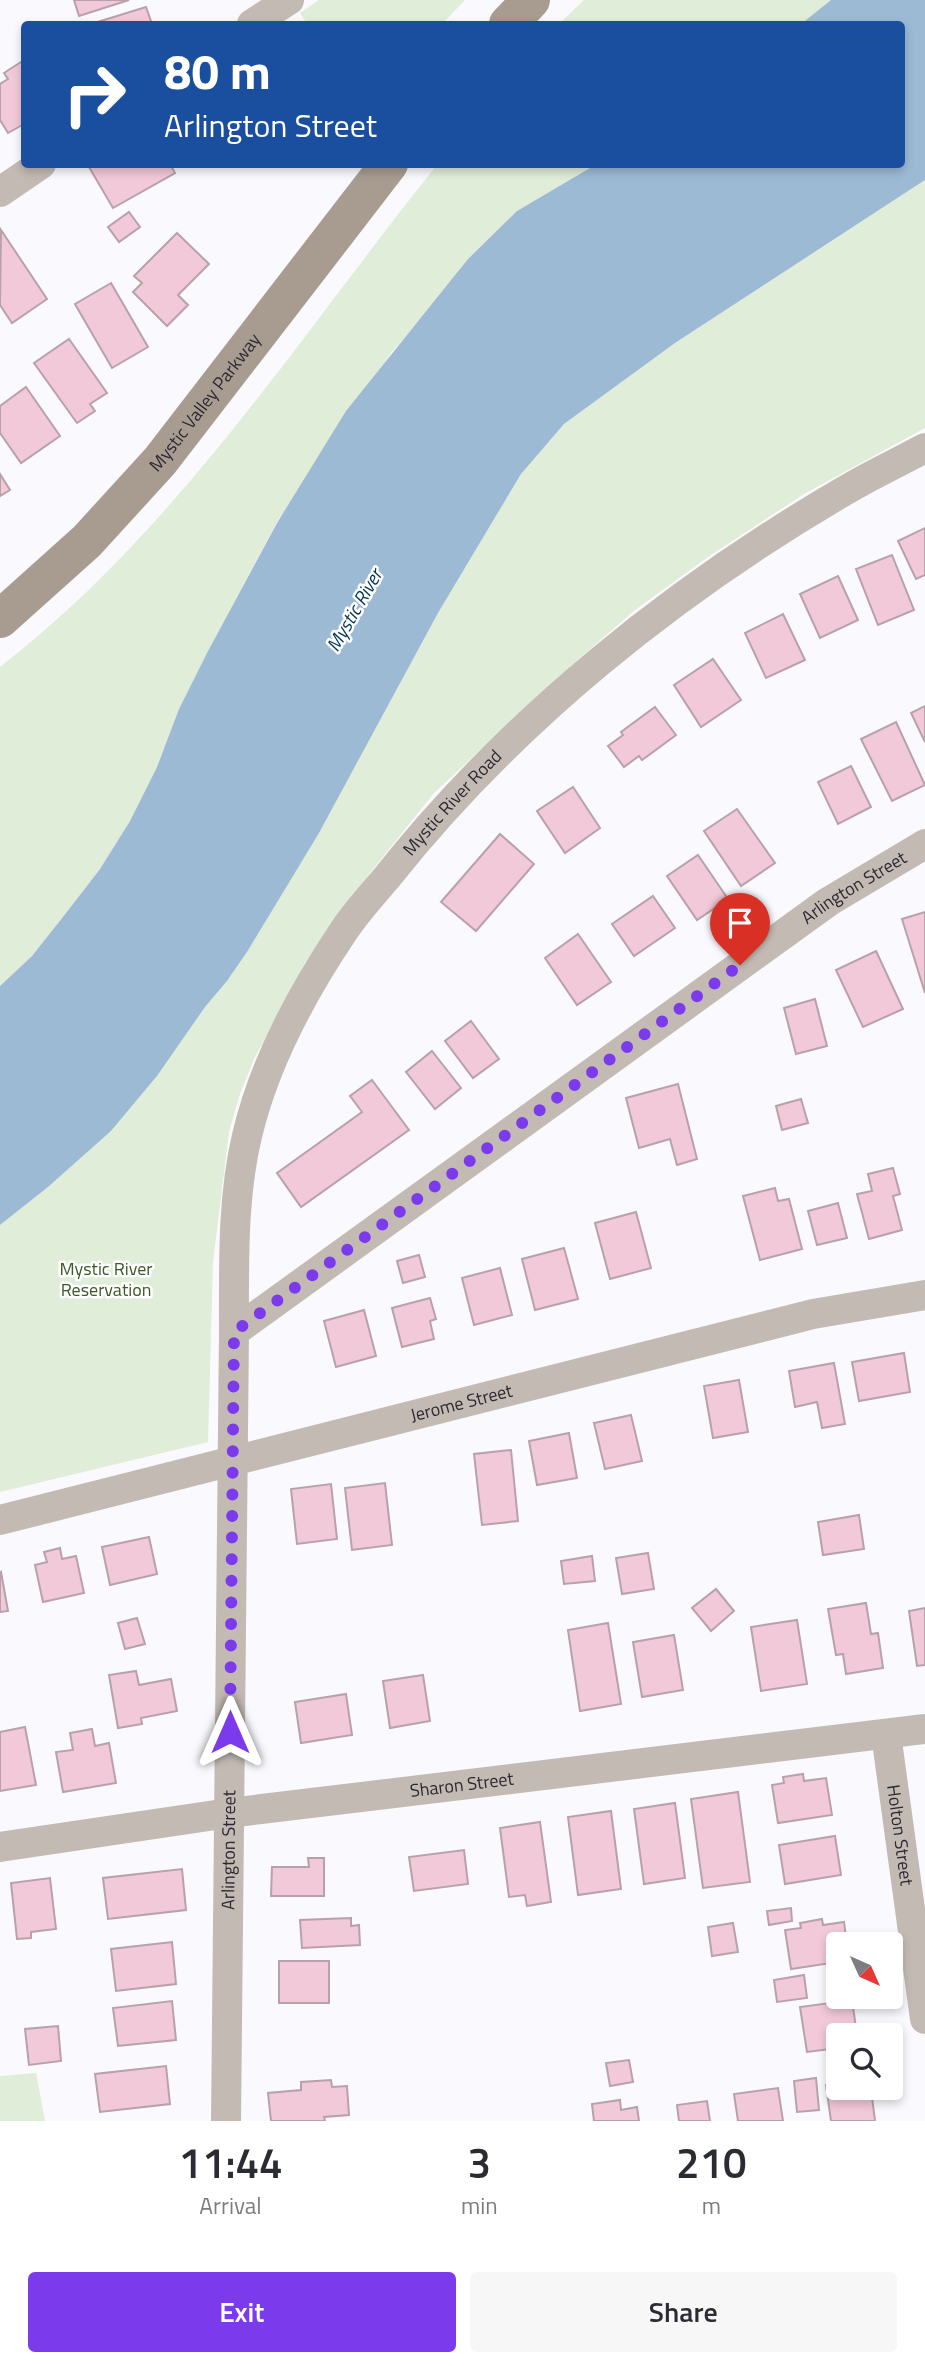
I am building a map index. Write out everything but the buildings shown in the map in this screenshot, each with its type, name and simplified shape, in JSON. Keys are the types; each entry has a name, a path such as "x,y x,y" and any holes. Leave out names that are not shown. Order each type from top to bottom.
{"main road":[{"path":"511,21 531,0"},
{"name":"Mystic Valley Parkway","path":"0,619 87,541 160,461 386,168"}],"street":[{"path":"257,21 289,0"},
{"path":"0,192 35,168"},
{"name":"Mystic River Road","path":"234,1332 238,1195 247,1135 271,1064 303,997 344,930 446,807 558,699 624,642 704,581 846,490 925,448"},
{"name":"Arlington Street","path":"226,2121 234,1332 828,902 925,844"},
{"name":"Jerome Street","path":"0,1520 813,1314 925,1294"},
{"name":"Sharon Street","path":"0,1847 229,1813 925,1729"},
{"name":"Holton Street","path":"886,1734 925,2019"}],"green space":[{"path":"319,0 465,0 445,21 305,21 300,13"},
{"path":"584,0 831,0 805,21 562,21"},
{"path":"435,168 590,168 517,211 468,259 430,309 391,353 277,522 179,709 157,767 130,821 100,869 66,913 32,956 0,986 0,667 64,613 124,555 180,493 285,363"},
{"name":"Mystic River Reservation","path":"925,180 925,428 804,494 708,557 635,610 434,793 370,873 305,963 254,1059 240,1094 229,1132 213,1262 208,1442 0,1492 0,1225 111,1131 157,1076 205,1007 227,981 319,833 438,613 521,474 564,424 675,343"},
{"path":"36,2073 45,2121 0,2121 0,2076"}],"water":[{"name":"Mystic River","path":"831,0 925,0 925,180 675,343 564,424 521,474 438,613 319,833 227,981 205,1007 157,1076 111,1131 0,1225 0,986 32,956 100,869 130,821 157,767 179,709 277,523 346,411 468,259 517,211 590,168 905,168 905,21 805,21"}],"route":[{"path":"230,1732 234,1332 740,965"}]}
